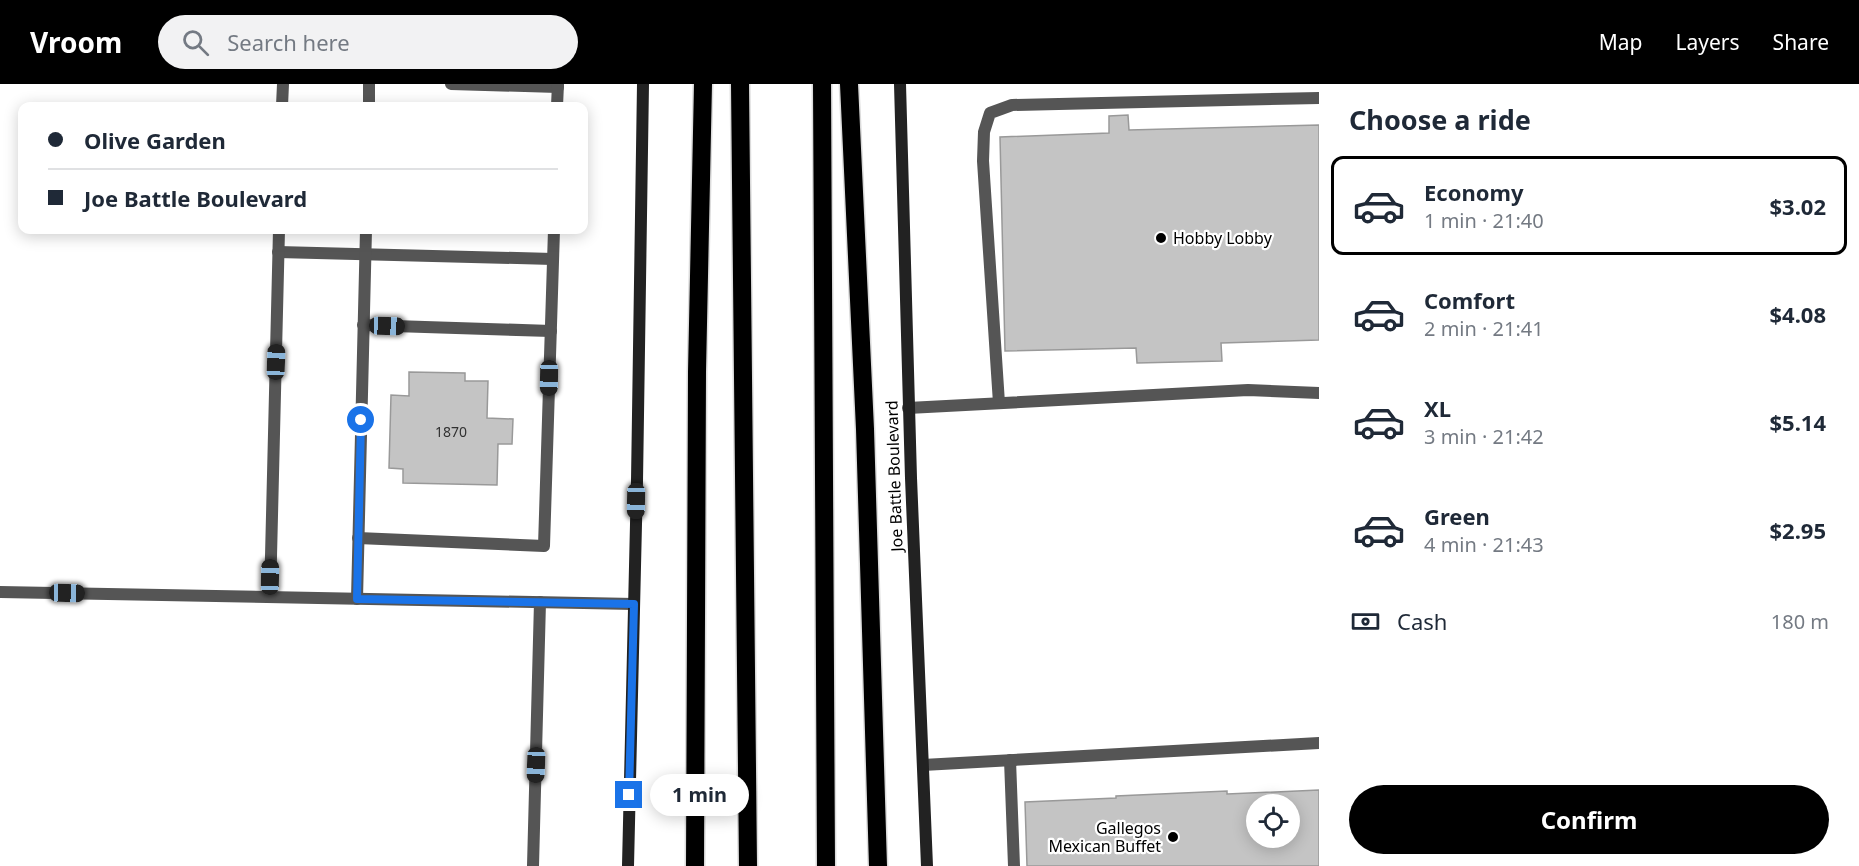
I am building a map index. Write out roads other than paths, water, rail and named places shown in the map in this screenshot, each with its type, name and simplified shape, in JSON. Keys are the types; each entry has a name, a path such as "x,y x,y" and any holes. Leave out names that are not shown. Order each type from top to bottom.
{"highway":[{"path":"695,866 697,372 703,84"},
{"path":"740,84 748,866"},
{"path":"822,84 826,866"},
{"path":"849,84 865,429 878,866"}],"main road":[{"path":"628,866 643,84"},
{"name":"Joe Battle Boulevard","path":"900,84 908,408 927,866"}],"lane":[{"path":"282,102 283,84"},
{"path":"369,84 369,102"},
{"path":"451,84 558,85 557,102"},
{"path":"999,403 983,161 984,132 990,113 1012,105 1319,98"},
{"path":"270,597 279,234"},
{"path":"357,599 366,234"},
{"path":"358,538 544,546 554,234"},
{"path":"278,252 553,259"},
{"path":"363,325 551,331"},
{"path":"908,408 1248,390 1319,393"},
{"path":"0,592 634,604"},
{"path":"533,866 540,602"},
{"path":"923,765 1319,742"},
{"path":"1010,760 1014,866"}],"place":[{"name":"Hobby Lobby","path":"1161,238"},
{"name":"Gallegos Mexican Buffet","path":"1173,837"}]}
